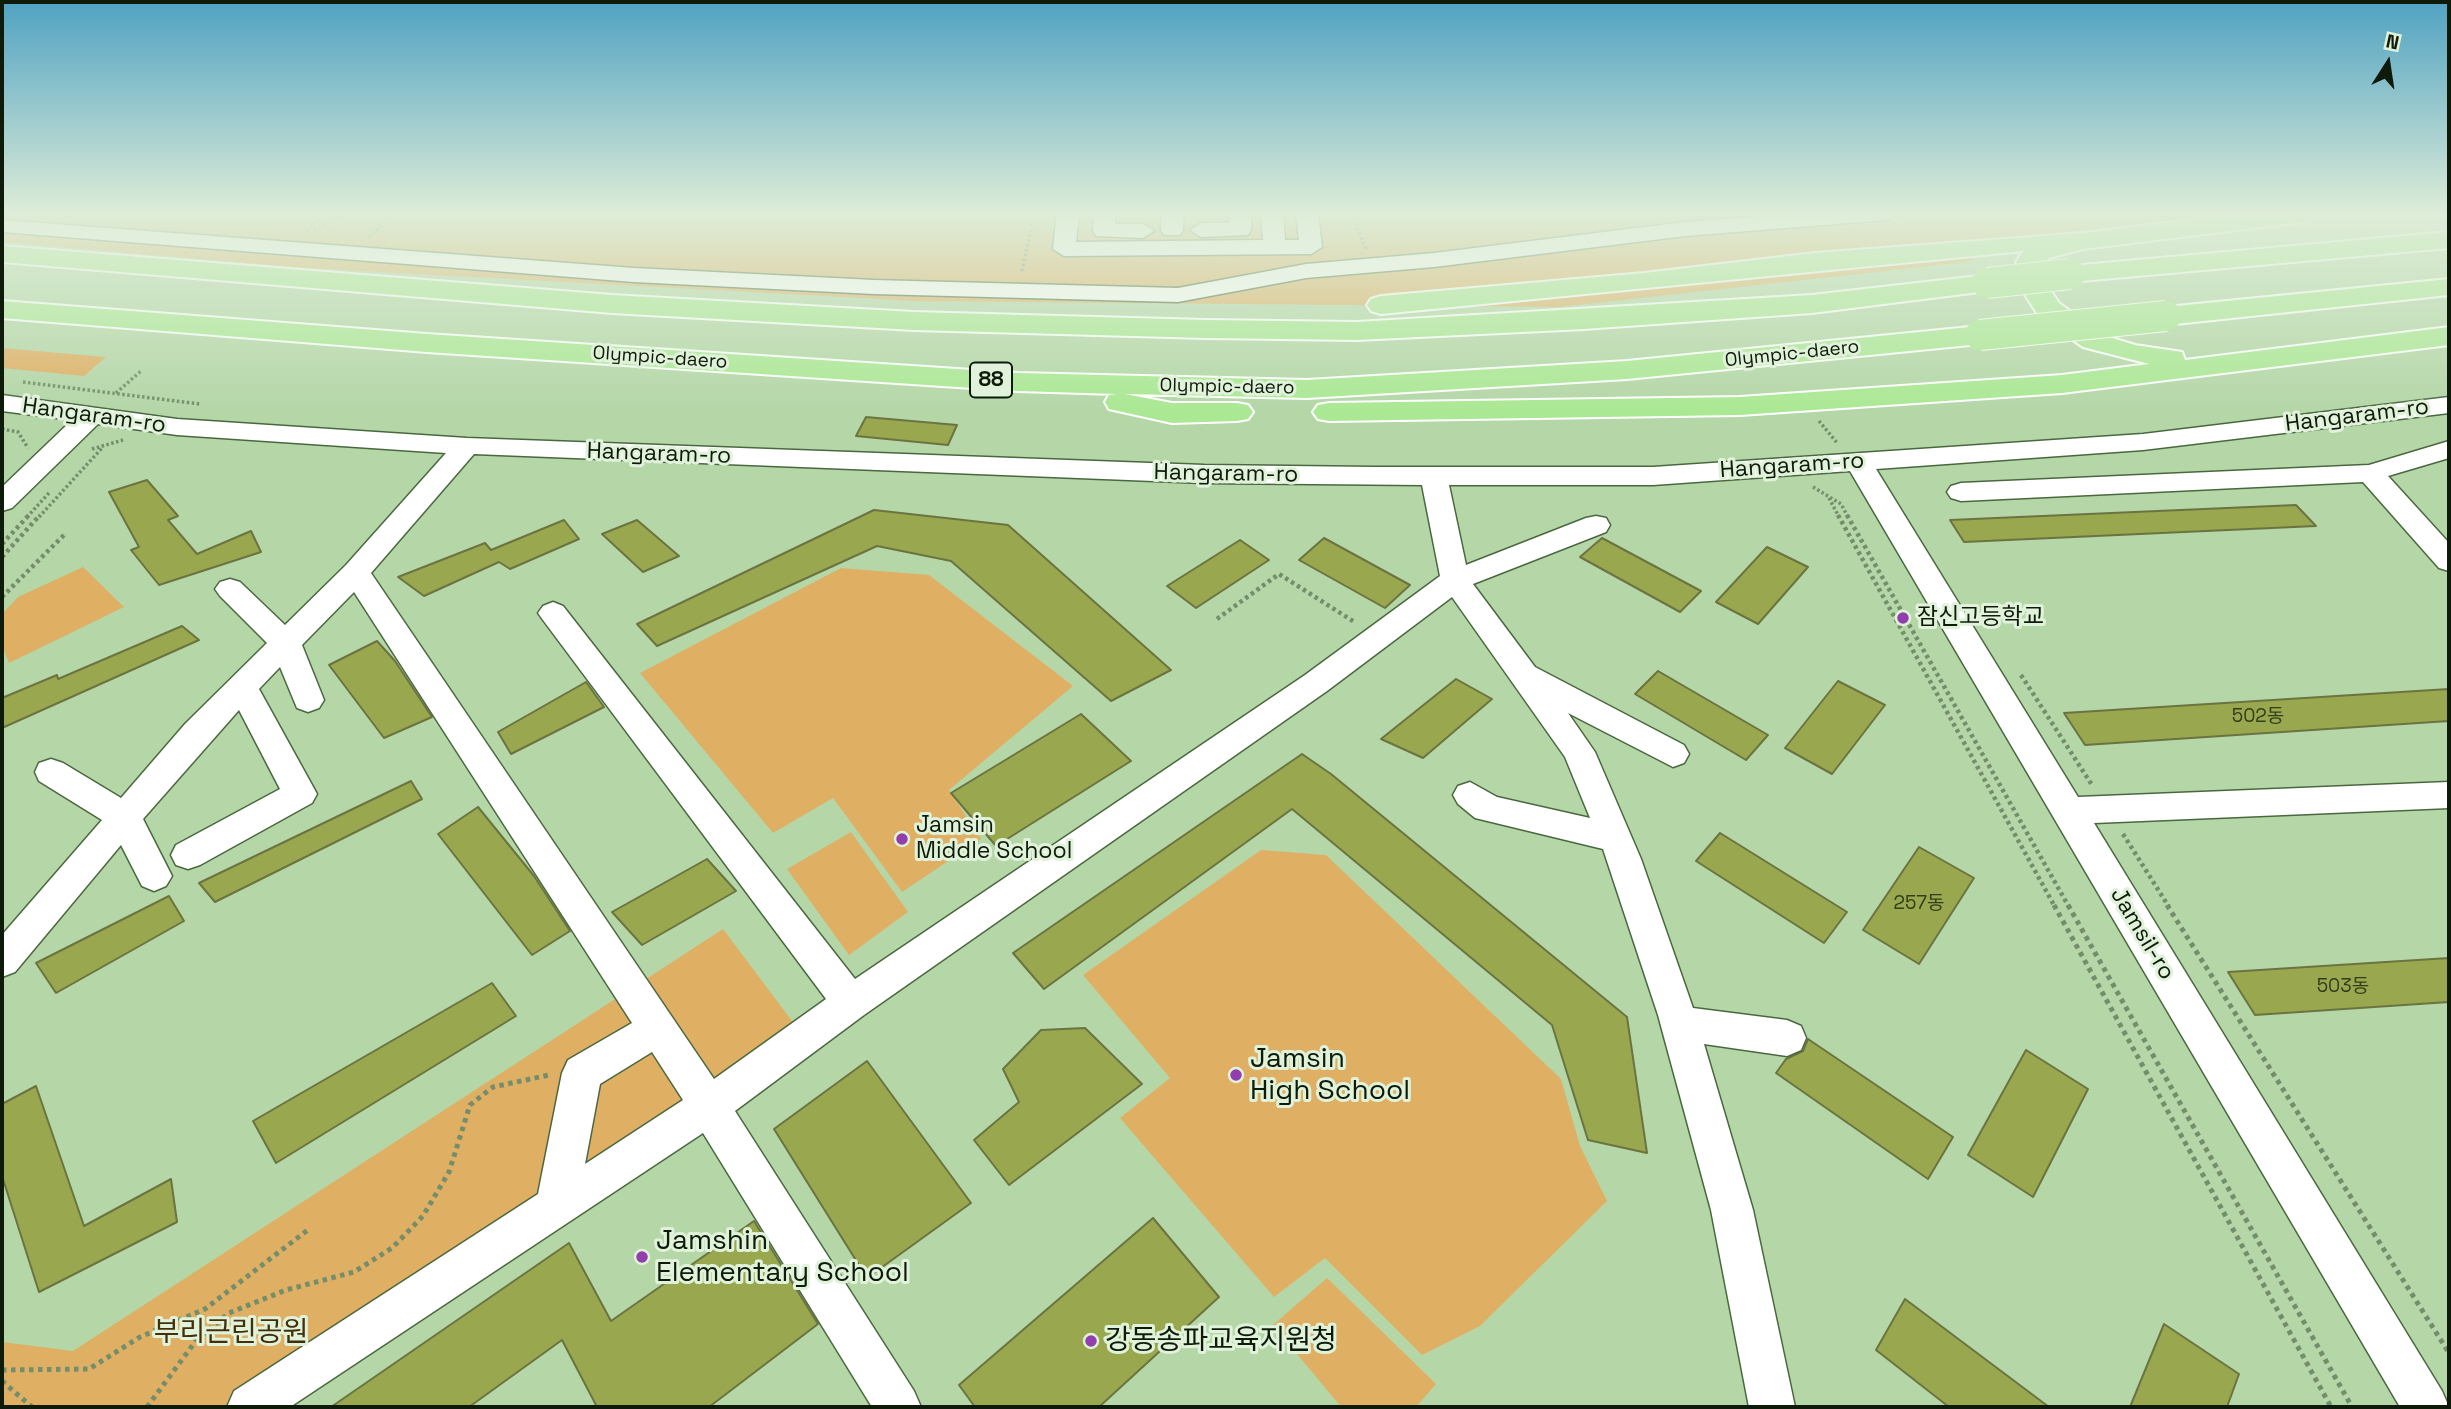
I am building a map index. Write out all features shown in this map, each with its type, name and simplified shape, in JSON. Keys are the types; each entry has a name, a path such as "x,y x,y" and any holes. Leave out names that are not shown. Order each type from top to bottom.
{"highway":[{"path":"317,280 626,305 914,321 1357,331 1584,320 1812,304 2017,280"},
{"path":"1206,329 1358,307 1655,280"},
{"path":"2029,280 2048,309 2092,341 2132,353 2175,359 2330,350"},
{"name":"Olympic-daero","path":"2,309 400,341 1018,382 1307,389 1627,370 2449,287"},
{"path":"1018,382 1172,413 1740,406 2062,384 2449,335"}],"street":[{"path":"734,280 874,287 1178,295 1259,280"},
{"name":"Hangaram-ro","path":"2,403 177,427 467,446 1204,474 1434,476 1653,476 2143,442 2449,405"},
{"path":"2,502 90,417"},
{"path":"2,961 196,733 356,572 467,446"},
{"path":"1961,492 2370,474 2449,449"},
{"name":"Jamsil-ro","path":"1858,461 2426,1407"},
{"path":"2370,474 2449,561"},
{"path":"1434,476 1455,580 1579,752 1615,838 1679,1023 1732,1210 1772,1407"},
{"path":"250,1407 709,1107 850,1003 1455,580 1596,524"},
{"path":"356,572 709,1107 898,1407"},
{"path":"230,589 286,643 308,700"},
{"path":"553,613 850,1003"},
{"path":"1520,673 1674,754"},
{"path":"188,855 300,794 242,687"},
{"path":"51,772 125,817 154,876"},
{"path":"1470,795 1487,808 1615,838"},
{"path":"2068,811 2449,795"},
{"path":"2,929 41,915"},
{"path":"1679,1023 1787,1038"},
{"path":"556,1207 582,1073 657,1028"}],"path":[{"path":"1017,291 1019,280"},
{"path":"115,393 141,371"},
{"path":"23,382 200,404"},
{"path":"2,429 18,432 32,455"},
{"path":"2,557 102,448 95,449 78,465"},
{"path":"1804,488 1814,487 1840,504 2352,1407"},
{"path":"2,544 52,490"},
{"path":"1828,496 2331,1407"},
{"path":"2,597 66,533"},
{"path":"1217,619 1279,574 1377,637"},
{"path":"2018,671 2108,809 2449,1353"},
{"path":"146,1407 198,1338 229,1313 286,1290 354,1272 392,1248 423,1216 449,1172 470,1105 493,1087 551,1074 582,1073"},
{"path":"2,1370 89,1369 140,1336 205,1309 309,1229"},
{"path":"2,1381 32,1407"}],"green space":[{"path":"523,280 1806,280 1559,307 916,301"},
{"path":"2,348 106,357 84,376 2,368"},
{"path":"83,567 124,607 9,663 2,646 2,614 18,597"},
{"path":"841,568 929,575 1073,686 949,790 981,839 902,892 833,798 773,833 640,673"},
{"path":"851,832 908,912 849,955 787,869"},
{"path":"1261,850 1326,855 1561,1079 1580,1146 1607,1201 1480,1326 1422,1355 1325,1258 1274,1297 1120,1118 1170,1078 1083,975"},
{"name":"부리근린공원","path":"723,929 804,1037 709,1106 250,1407 2,1407 2,1342 73,1351"},
{"path":"1327,1278 1436,1384 1416,1407 1341,1407 1273,1325"}],"building":[{"path":"866,417 957,425 948,445 856,436"},
{"path":"147,480 178,516 168,520 197,554 251,531 261,552 159,585 131,550 139,547 109,492"},
{"path":"2296,505 2316,526 1964,542 1950,520"},
{"path":"874,510 1008,525 1171,670 1111,701 951,561 877,546 657,646 637,624"},
{"path":"564,520 579,539 510,569 499,562 424,596 398,577 485,543 491,550"},
{"path":"637,520 679,556 643,572 602,534"},
{"path":"1324,538 1410,585 1385,608 1299,560"},
{"path":"1602,538 1701,591 1680,612 1580,557"},
{"path":"1240,540 1269,560 1196,608 1167,586"},
{"path":"1767,547 1808,567 1758,624 1716,602"},
{"path":"182,626 199,640 2,728 2,698 57,675 58,679"},
{"path":"377,641 395,661 432,717 384,738 329,665"},
{"path":"1658,671 1768,735 1746,760 1635,694"},
{"path":"1456,679 1492,699 1423,758 1381,739"},
{"path":"1838,681 1885,705 1832,774 1785,748"},
{"path":"586,682 604,707 511,754 498,732"},
{"path":"2449,689 2449,721 2085,745 2064,713"},
{"path":"1081,714 1131,761 996,846 951,793"},
{"path":"1302,754 1331,774 1627,1017 1647,1153 1588,1140 1552,1025 1292,809 1044,989 1013,953"},
{"path":"411,781 422,799 215,902 199,883"},
{"path":"478,807 534,876 570,931 532,955 438,834"},
{"path":"1720,833 1847,912 1824,943 1696,861"},
{"path":"1919,847 1974,878 1919,964 1863,930"},
{"path":"707,859 736,891 642,945 612,912"},
{"path":"169,896 184,921 56,993 36,963"},
{"path":"2449,958 2449,1002 2255,1015 2228,972"},
{"path":"492,983 516,1016 276,1163 253,1121"},
{"path":"1085,1028 1142,1084 1009,1185 974,1140 1019,1102 1003,1069 1041,1030"},
{"path":"1808,1039 1953,1137 1928,1179 1776,1073 1786,1059 1803,1051"},
{"path":"2026,1050 2088,1089 2033,1197 1968,1155"},
{"path":"867,1061 971,1203 867,1278 774,1129"},
{"path":"36,1086 84,1226 171,1179 177,1222 39,1292 2,1176 2,1104"},
{"name":"강동송파교육지원청","path":"1153,1218 1219,1297 1099,1407 975,1407 959,1385"},
{"path":"754,1221 818,1324 709,1407 597,1407 562,1340 469,1407 331,1407 569,1243 611,1321"},
{"path":"1905,1299 2049,1407 1949,1407 1876,1350"},
{"path":"2164,1324 2239,1374 2227,1407 2130,1407"}],"place":[{"name":"잠신고등학교","path":"1903,618"},
{"name":"Jamsin Middle School","path":"902,839"},
{"name":"Jamsin High School","path":"1236,1075"},
{"name":"Jamshin Elementary School","path":"642,1257"},
{"name":"강동송파교육지원청","path":"1091,1341"}]}
